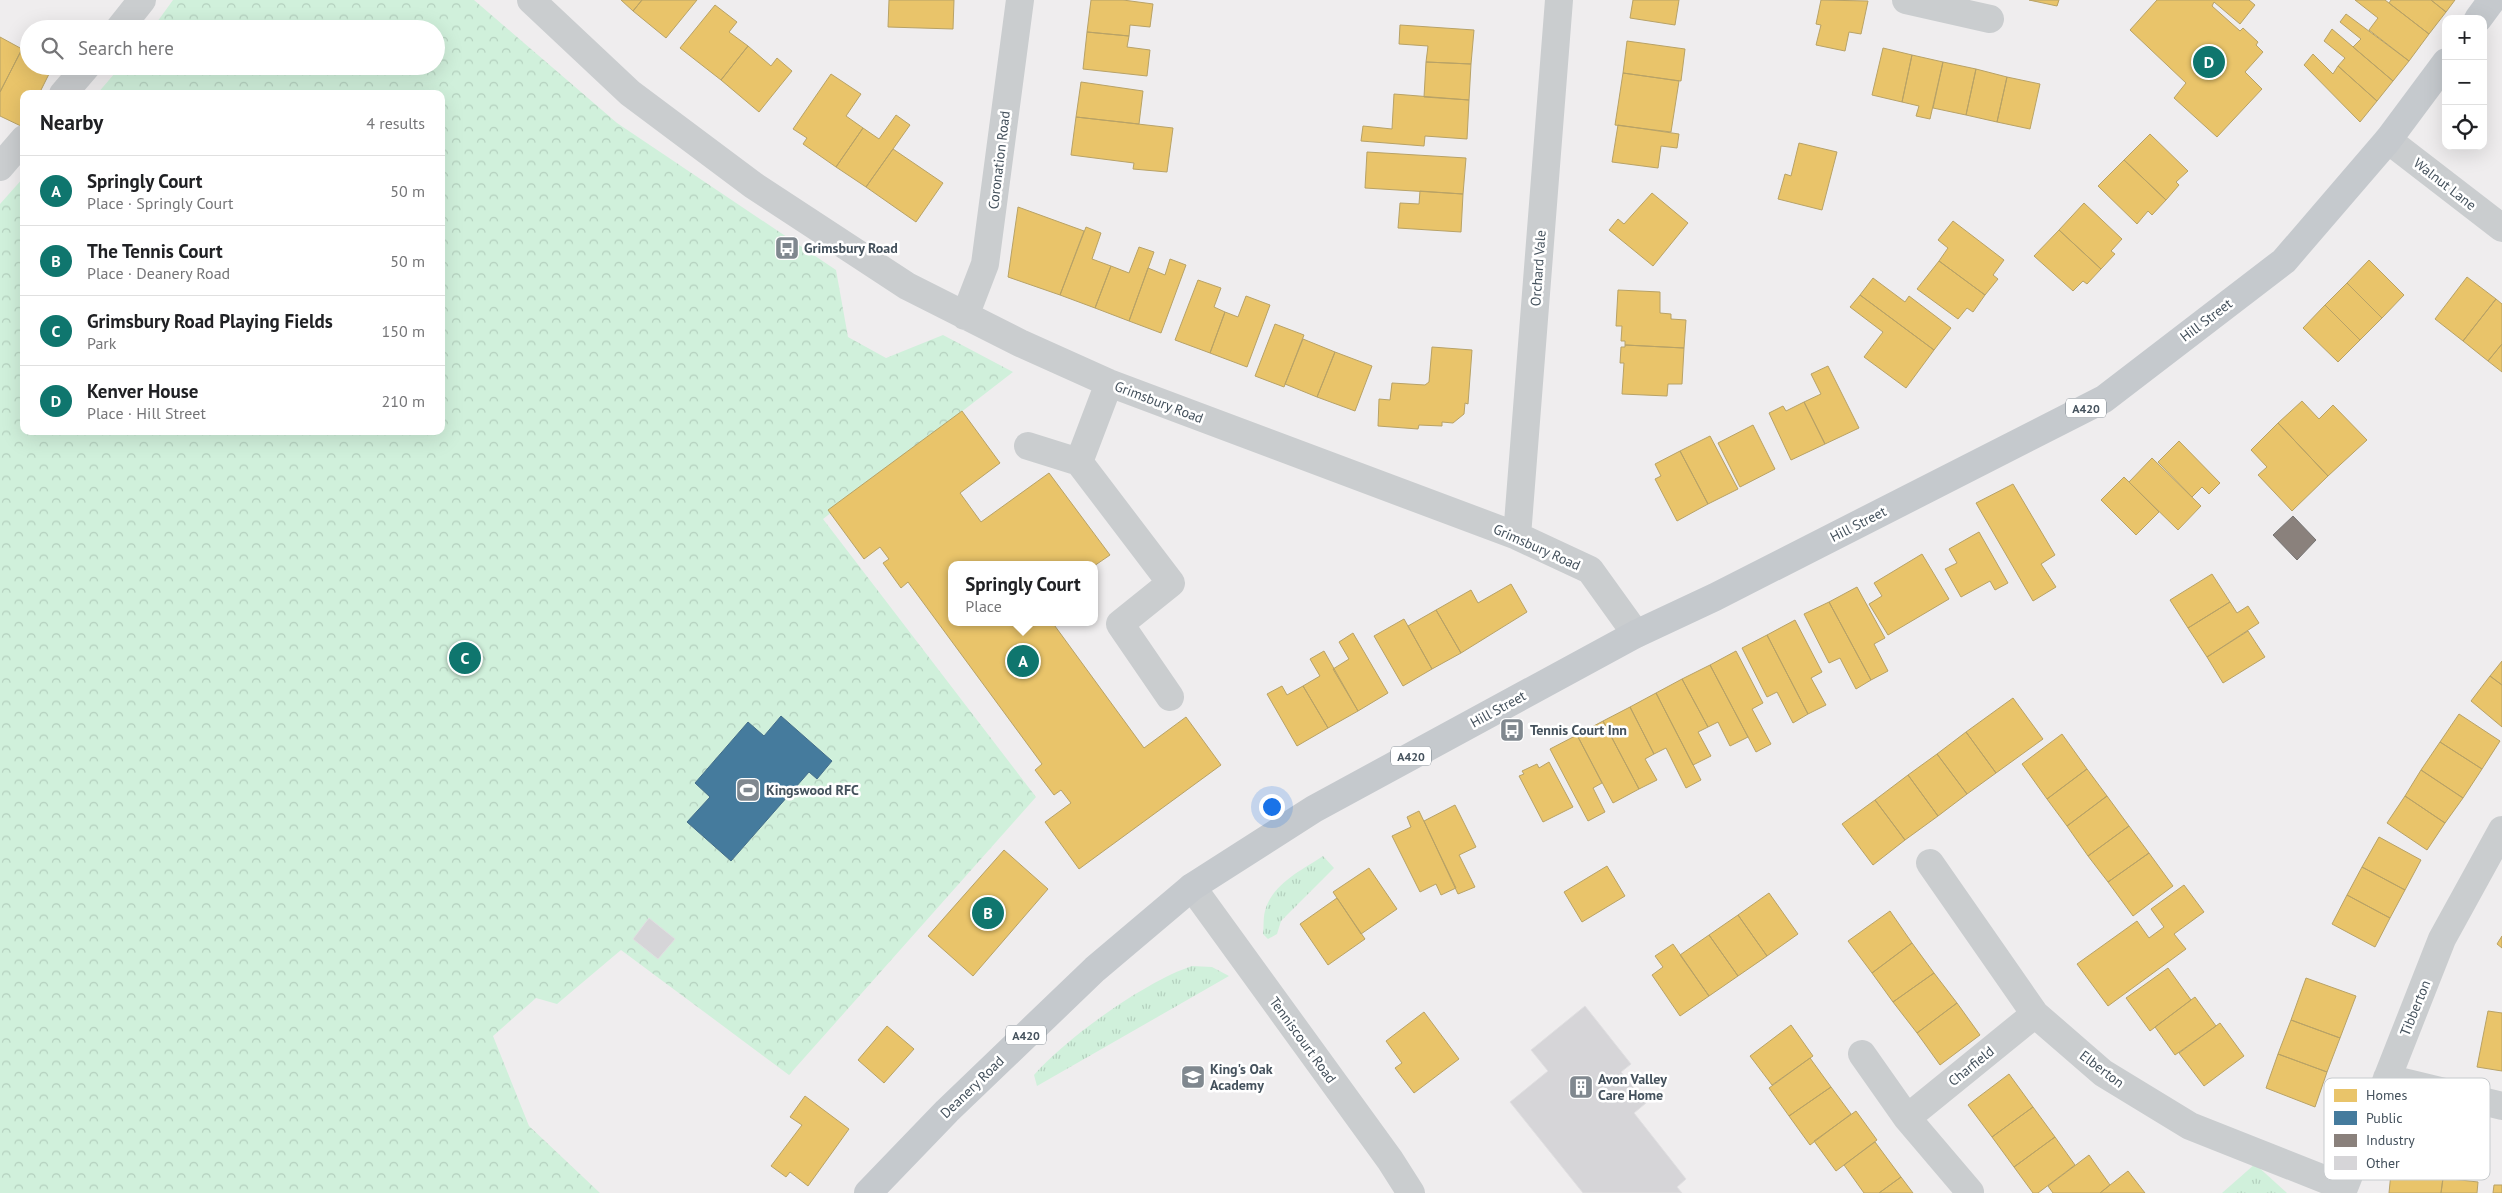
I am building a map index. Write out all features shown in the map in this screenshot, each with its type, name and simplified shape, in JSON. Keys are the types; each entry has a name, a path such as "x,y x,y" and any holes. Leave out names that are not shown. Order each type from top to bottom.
{"main road":[{"path":"2481,15 2492,0"},
{"name":"Hill Street","path":"1192,887 1314,809 1636,634 1715,597 2104,399 2284,261 2388,140 2442,67"},
{"name":"Deanery Road","path":"868,1193 947,1111 1095,969 1192,887"}],"street":[{"path":"126,20 142,0"},
{"name":"Grimsbury Road","path":"531,0 630,93 753,185 907,286 965,316 1108,383 1518,536 1590,570 1636,634"},
{"name":"Coronation Road","path":"965,316 985,264 1020,0"},
{"name":"Orchard Vale","path":"1518,536 1559,0"},
{"path":"1906,0 1949,5 1990,19"},
{"path":"66,90 79,75"},
{"name":"Walnut Lane","path":"2388,140 2502,228"},
{"path":"0,166 20,144"},
{"path":"1079,462 1108,383"},
{"path":"1028,446 1079,462 1171,583 1120,624 1170,697"},
{"name":"Tibberton","path":"2387,1078 2442,939 2502,830"},
{"name":"Elberton","path":"1930,863 2035,1014 2103,1072 2190,1126 2343,1190"},
{"name":"Tenniscourt Road","path":"1192,887 1384,1152 1411,1193"},
{"name":"Charfield","path":"1907,1118 2035,1014"},
{"path":"1862,1054 1907,1118 1970,1192"}],"green space":[{"path":"173,0 474,0 617,123 836,270 848,337 886,358 943,335 1013,372 823,519 1036,797 789,1075 621,950 557,1004 536,998 493,1036 529,1126 600,1193 0,1193 0,204 20,182 20,435 445,435 445,90 100,90 113,75 445,75 445,20 159,20"},
{"path":"1323,856 1334,868 1281,921 1277,934 1268,939 1263,934 1264,917 1269,901 1274,893 1297,872"},
{"path":"1192,966 1212,967 1229,976 1037,1086 1034,1075 1048,1060 1086,1028 1152,984"},
{"path":"2255,1164 2287,1193 2222,1193"}],"building: Homes":[{"path":"621,0 642,0 633,11"},
{"path":"642,0 697,0 666,38 633,11"},
{"path":"889,0 954,0 953,29 888,27"},
{"path":"1091,0 1123,0 1153,4 1150,27 1130,25 1129,36 1087,32"},
{"path":"1633,0 1679,0 1675,25 1630,18"},
{"path":"1821,0 1868,1 1861,34 1849,32 1845,51 1816,45 1821,25 1816,24"},
{"path":"2029,0 2059,0 2057,6"},
{"path":"2157,0 2249,0 2255,5 2240,24 2214,2 2212,6 2240,31 2243,28 2258,42 2256,45 2263,52 2245,72 2262,89 2217,137 2174,98 2186,83 2130,30"},
{"path":"2355,0 2385,0 2429,34 2409,61 2369,30 2378,18"},
{"path":"2391,0 2431,0 2446,12 2429,34 2389,3"},
{"path":"2431,0 2455,0 2446,12"},
{"path":"715,5 737,22 729,32 748,46 721,80 680,48"},
{"path":"2346,14 2409,61 2393,81 2353,47 2361,39 2340,22"},
{"path":"1400,25 1474,30 1471,64 1426,62 1428,46 1399,44"},
{"path":"2332,29 2393,81 2377,101 2338,66 2345,58 2324,41"},
{"path":"1087,32 1129,36 1127,47 1150,50 1147,76 1083,69"},
{"path":"0,37 20,48 20,53 0,92"},
{"path":"1627,41 1685,49 1681,81 1623,73"},
{"path":"748,46 771,66 777,58 792,71 759,112 721,80"},
{"path":"1883,48 1912,55 1902,102 1872,95"},
{"path":"20,53 20,75 48,75 41,90 20,90 20,126 0,116 0,92"},
{"path":"2313,54 2333,74 2338,66 2377,101 2360,122 2304,65"},
{"path":"1912,55 1943,62 1930,119 1916,116 1919,106 1902,102"},
{"path":"1426,62 1471,64 1469,100 1424,97"},
{"path":"1943,62 1976,69 1966,115 1933,108"},
{"path":"1976,69 2007,77 1997,122 1966,115"},
{"path":"1623,73 1679,81 1671,132 1615,125"},
{"path":"831,74 861,94 846,116 863,128 836,167 803,144 807,138 793,129"},
{"path":"2007,77 2040,84 2030,129 1997,122"},
{"path":"1081,82 1143,91 1139,124 1076,117"},
{"path":"1394,94 1469,100 1467,139 1425,136 1424,146 1361,141 1363,126 1392,129"},
{"path":"896,115 910,125 866,187 836,167 863,128 879,139"},
{"path":"1076,117 1173,128 1167,172 1133,169 1134,163 1071,155"},
{"path":"1618,125 1679,134 1677,148 1661,146 1658,168 1612,162"},
{"path":"2150,134 2188,171 2176,182 2179,185 2166,200 2124,160"},
{"path":"1799,143 1837,152 1822,210 1778,199 1785,174 1791,176"},
{"path":"893,149 943,183 916,222 866,187"},
{"path":"1367,152 1466,158 1463,194 1365,188"},
{"path":"2124,160 2166,200 2152,215 2148,211 2137,224 2098,186"},
{"path":"1420,191 1463,194 1461,232 1398,228 1400,203 1419,204"},
{"path":"1652,193 1688,223 1653,266 1609,230 1618,219 1624,224"},
{"path":"2084,203 2122,239 2111,251 2115,254 2101,269 2059,230"},
{"path":"1018,207 1084,231 1060,295 1008,277"},
{"path":"1953,221 2004,260 1993,275 1998,279 1985,295 1939,261 1948,248 1938,240"},
{"path":"1086,227 1101,233 1092,259 1111,266 1095,308 1060,295"},
{"path":"2059,230 2101,269 2087,284 2083,281 2073,291 2034,256"},
{"path":"1139,247 1154,252 1129,321 1095,308 1111,266 1129,273"},
{"path":"1170,259 1186,265 1161,333 1129,321 1148,268 1165,275"},
{"path":"2369,260 2404,295 2382,318 2347,283"},
{"path":"1939,261 1985,295 1973,312 1967,308 1958,319 1917,289"},
{"path":"2467,277 2496,299 2463,341 2435,319"},
{"path":"1873,278 1905,302 1909,296 1951,328 1934,350 1860,295"},
{"path":"1198,280 1221,288 1214,307 1225,312 1210,353 1175,340"},
{"path":"2347,283 2382,318 2360,340 2325,305"},
{"path":"1618,290 1660,292 1660,313 1671,314 1671,319 1686,320 1684,348 1625,345 1625,341 1621,341 1622,326 1616,326"},
{"path":"1860,295 1934,350 1906,388 1864,357 1883,332 1850,307"},
{"path":"1246,296 1270,305 1247,367 1210,353 1225,312 1238,317"},
{"path":"2496,299 2502,304 2502,344 2488,361 2463,341"},
{"path":"2325,305 2360,340 2338,362 2303,328"},
{"path":"1275,324 1304,335 1284,387 1255,376"},
{"path":"1303,339 1335,352 1317,397 1285,384"},
{"path":"2502,344 2502,372 2488,361"},
{"path":"1625,345 1684,348 1682,384 1668,384 1667,396 1622,394 1624,363 1620,363 1621,347 1625,347"},
{"path":"1432,347 1472,350 1468,404 1465,403 1464,414 1453,423 1442,422 1442,426 1419,425 1418,429 1378,426 1379,399 1390,400 1392,383 1425,385 1429,382"},
{"path":"1335,352 1372,366 1355,411 1317,397"},
{"path":"1828,366 1859,428 1825,444 1804,402 1821,394 1811,374"},
{"path":"2302,401 2319,419 2333,405 2367,440 2328,476 2278,423"},
{"path":"1804,402 1825,444 1791,460 1769,413 1783,406 1786,411"},
{"path":"962,411 1000,463 960,493 981,522 1049,473 1110,555 1098,563 1098,561 948,561 948,626 1055,626 1144,748 1186,717 1221,765 1079,869 1045,822 1071,803 1061,790 1054,795 1035,770 1042,764 908,582 901,588 883,563 889,559 880,547 864,559 828,510"},
{"path":"2278,423 2328,476 2292,511 2258,475 2267,467 2251,450"},
{"path":"1753,425 1775,469 1740,487 1718,443"},
{"path":"1710,436 1738,489 1708,504 1680,451"},
{"path":"2179,441 2220,483 2209,494 2202,487 2192,497 2158,462"},
{"path":"1680,451 1708,504 1677,521 1655,479 1661,476 1655,464"},
{"path":"2152,458 2201,506 2178,530 2129,482"},
{"path":"2124,477 2159,512 2136,535 2101,500"},
{"path":"2013,484 2055,555 2041,564 2056,587 2033,601 1976,503"},
{"path":"1979,532 2008,583 1995,590 1990,581 1961,597 1945,569 1957,563 1949,549"},
{"path":"1922,554 1949,599 1888,635 1869,604 1882,596 1874,583"},
{"path":"2212,574 2230,602 2188,628 2170,600"},
{"path":"1511,584 1527,612 1461,653 1436,610 1471,590 1478,603"},
{"path":"1857,587 1885,638 1874,644 1888,671 1871,680 1829,602"},
{"path":"1829,602 1871,680 1856,689 1840,658 1829,663 1804,614"},
{"path":"2230,602 2237,613 2248,606 2259,623 2207,657 2188,628"},
{"path":"1436,610 1461,653 1432,669 1408,626"},
{"path":"1404,619 1432,669 1403,686 1374,636"},
{"path":"1795,620 1822,672 1811,678 1826,705 1808,714 1767,635"},
{"path":"2248,631 2265,657 2223,683 2207,657"},
{"path":"1353,633 1388,693 1358,711 1333,669 1349,659 1339,642"},
{"path":"1767,635 1808,714 1793,723 1777,692 1767,697 1742,648"},
{"path":"1324,651 1358,711 1328,728 1303,686 1320,676 1310,659"},
{"path":"1736,651 1763,703 1752,709 1771,744 1756,752 1710,665"},
{"path":"2502,661 2502,685 2490,676"},
{"path":"1710,665 1748,737 1730,746 1718,722 1708,727 1682,679"},
{"path":"2490,676 2502,685 2502,727 2471,701"},
{"path":"1682,679 1708,727 1698,732 1711,756 1693,765 1656,693"},
{"path":"1282,686 1287,695 1303,686 1328,728 1297,746 1267,694"},
{"path":"1656,693 1701,780 1686,788 1666,748 1654,754 1630,707"},
{"path":"2013,698 2043,739 1996,773 1966,732"},
{"path":"1630,707 1654,754 1645,759 1657,780 1639,789 1603,721"},
{"path":"2459,714 2500,741 2482,769 2440,742"},
{"path":"1603,721 1639,789 1613,803 1577,735"},
{"path":"1966,732 1996,773 1967,794 1937,754"},
{"path":"2062,734 2087,769 2047,799 2022,764"},
{"path":"1577,735 1602,783 1593,788 1605,812 1588,821 1550,749"},
{"path":"2440,742 2482,769 2463,798 2421,770"},
{"path":"1937,754 1967,794 1938,816 1908,775"},
{"path":"1549,762 1573,807 1543,822 1519,776 1524,774 1522,771 1537,764 1539,768"},
{"path":"2087,769 2107,796 2067,826 2047,799"},
{"path":"2421,770 2463,798 2445,823 2405,796"},
{"path":"1908,775 1938,816 1905,840 1875,800"},
{"path":"2107,796 2129,826 2088,856 2067,826"},
{"path":"2405,796 2445,823 2427,850 2387,823"},
{"path":"1875,800 1905,840 1873,865 1842,824"},
{"path":"1455,805 1476,847 1459,855 1475,887 1458,894 1424,821"},
{"path":"1419,811 1456,888 1441,895 1436,884 1420,892 1392,836 1411,827 1407,817"},
{"path":"2129,826 2149,853 2108,882 2088,856"},
{"path":"2379,837 2421,860 2405,890 2362,867"},
{"path":"1004,850 1048,889 973,976 928,936"},
{"path":"2149,853 2173,886 2133,916 2108,882"},
{"path":"1607,866 1625,896 1582,922 1564,892"},
{"path":"2362,867 2405,890 2390,918 2347,895"},
{"path":"1369,868 1397,909 1361,934 1333,892"},
{"path":"2184,885 2204,912 2174,934 2186,949 2108,1006 2077,964 2137,921 2149,938 2164,927 2151,909"},
{"path":"1769,893 1798,934 1767,956 1738,915"},
{"path":"2347,895 2390,918 2375,947 2332,924"},
{"path":"1337,898 1365,939 1328,965 1300,924"},
{"path":"1890,911 1912,943 1872,973 1848,941"},
{"path":"1738,915 1767,956 1738,976 1709,935"},
{"path":"1709,935 1738,976 1709,996 1680,955"},
{"path":"2502,936 2502,948 2497,944"},
{"path":"1912,943 1934,973 1893,1002 1872,973"},
{"path":"1673,944 1709,996 1680,1016 1652,975 1663,967 1655,956"},
{"path":"2168,968 2191,1000 2150,1031 2126,998"},
{"path":"1934,973 1957,1003 1917,1033 1893,1002"},
{"path":"2306,978 2356,996 2340,1038 2291,1020"},
{"path":"2195,997 2216,1026 2175,1055 2155,1027"},
{"path":"1957,1003 1980,1035 1940,1065 1917,1033"},
{"path":"2488,1011 2502,1013 2502,1071 2477,1067"},
{"path":"1424,1012 1459,1059 1414,1093 1395,1068 1402,1063 1386,1041"},
{"path":"2291,1020 2340,1038 2327,1072 2278,1054"},
{"path":"2220,1023 2244,1056 2204,1086 2179,1053"},
{"path":"1791,1025 1813,1056 1772,1085 1750,1056"},
{"path":"887,1026 914,1049 884,1083 858,1060"},
{"path":"2278,1054 2327,1072 2315,1107 2266,1088"},
{"path":"1810,1058 1831,1087 1789,1116 1769,1088"},
{"path":"2009,1074 2033,1107 1992,1137 1968,1105"},
{"path":"1831,1087 1851,1114 1810,1145 1789,1116"},
{"path":"805,1096 849,1129 808,1186 790,1172 786,1177 771,1166 802,1125 790,1117"},
{"path":"2033,1107 2055,1137 2014,1167 1992,1137"},
{"path":"1856,1111 1877,1140 1836,1171 1814,1141"},
{"path":"2055,1137 2075,1165 2038,1193 2033,1193 2014,1167"},
{"path":"1875,1142 1901,1177 1879,1193 1864,1193 1844,1165"},
{"path":"2089,1155 2110,1185 2100,1193 2053,1193 2048,1186"},
{"path":"2128,1171 2145,1193 2100,1193 2110,1185"},
{"path":"1901,1177 1913,1193 1879,1193"},
{"path":"2390,1180 2443,1180 2441,1193 2389,1193"},
{"path":"2443,1180 2478,1182 2477,1193 2441,1193"},
{"path":"2494,1185 2502,1185 2502,1193 2493,1193"}],"building: Public":[{"name":"Kingswood RFC","path":"781,716 832,761 817,779 809,772 731,861 687,822 710,797 695,783 748,722 764,736"}],"building: Industry":[{"path":"2293,516 2316,540 2297,560 2273,535"}],"building: Other":[{"path":"649,918 675,939 658,959 633,939"},
{"name":"Avon Valley Care Home","path":"1585,1006 1631,1064 1621,1072 1646,1103 1634,1113 1686,1179 1677,1187 1682,1193 1583,1193 1510,1102 1548,1071 1531,1050"}],"place":[{"name":"Kenver House","path":"2209,62"},
{"name":"Grimsbury Road","path":"787,248"},
{"name":"Grimsbury Road Playing Fields","path":"465,658"},
{"name":"Springly Court","path":"1023,661"},
{"name":"Tennis Court Inn","path":"1512,730"},
{"name":"Kingswood RFC","path":"748,790"},
{"name":"The Tennis Court","path":"988,913"},
{"name":"King's Oak Academy","path":"1193,1077"},
{"name":"Avon Valley Care Home","path":"1581,1087"}]}
